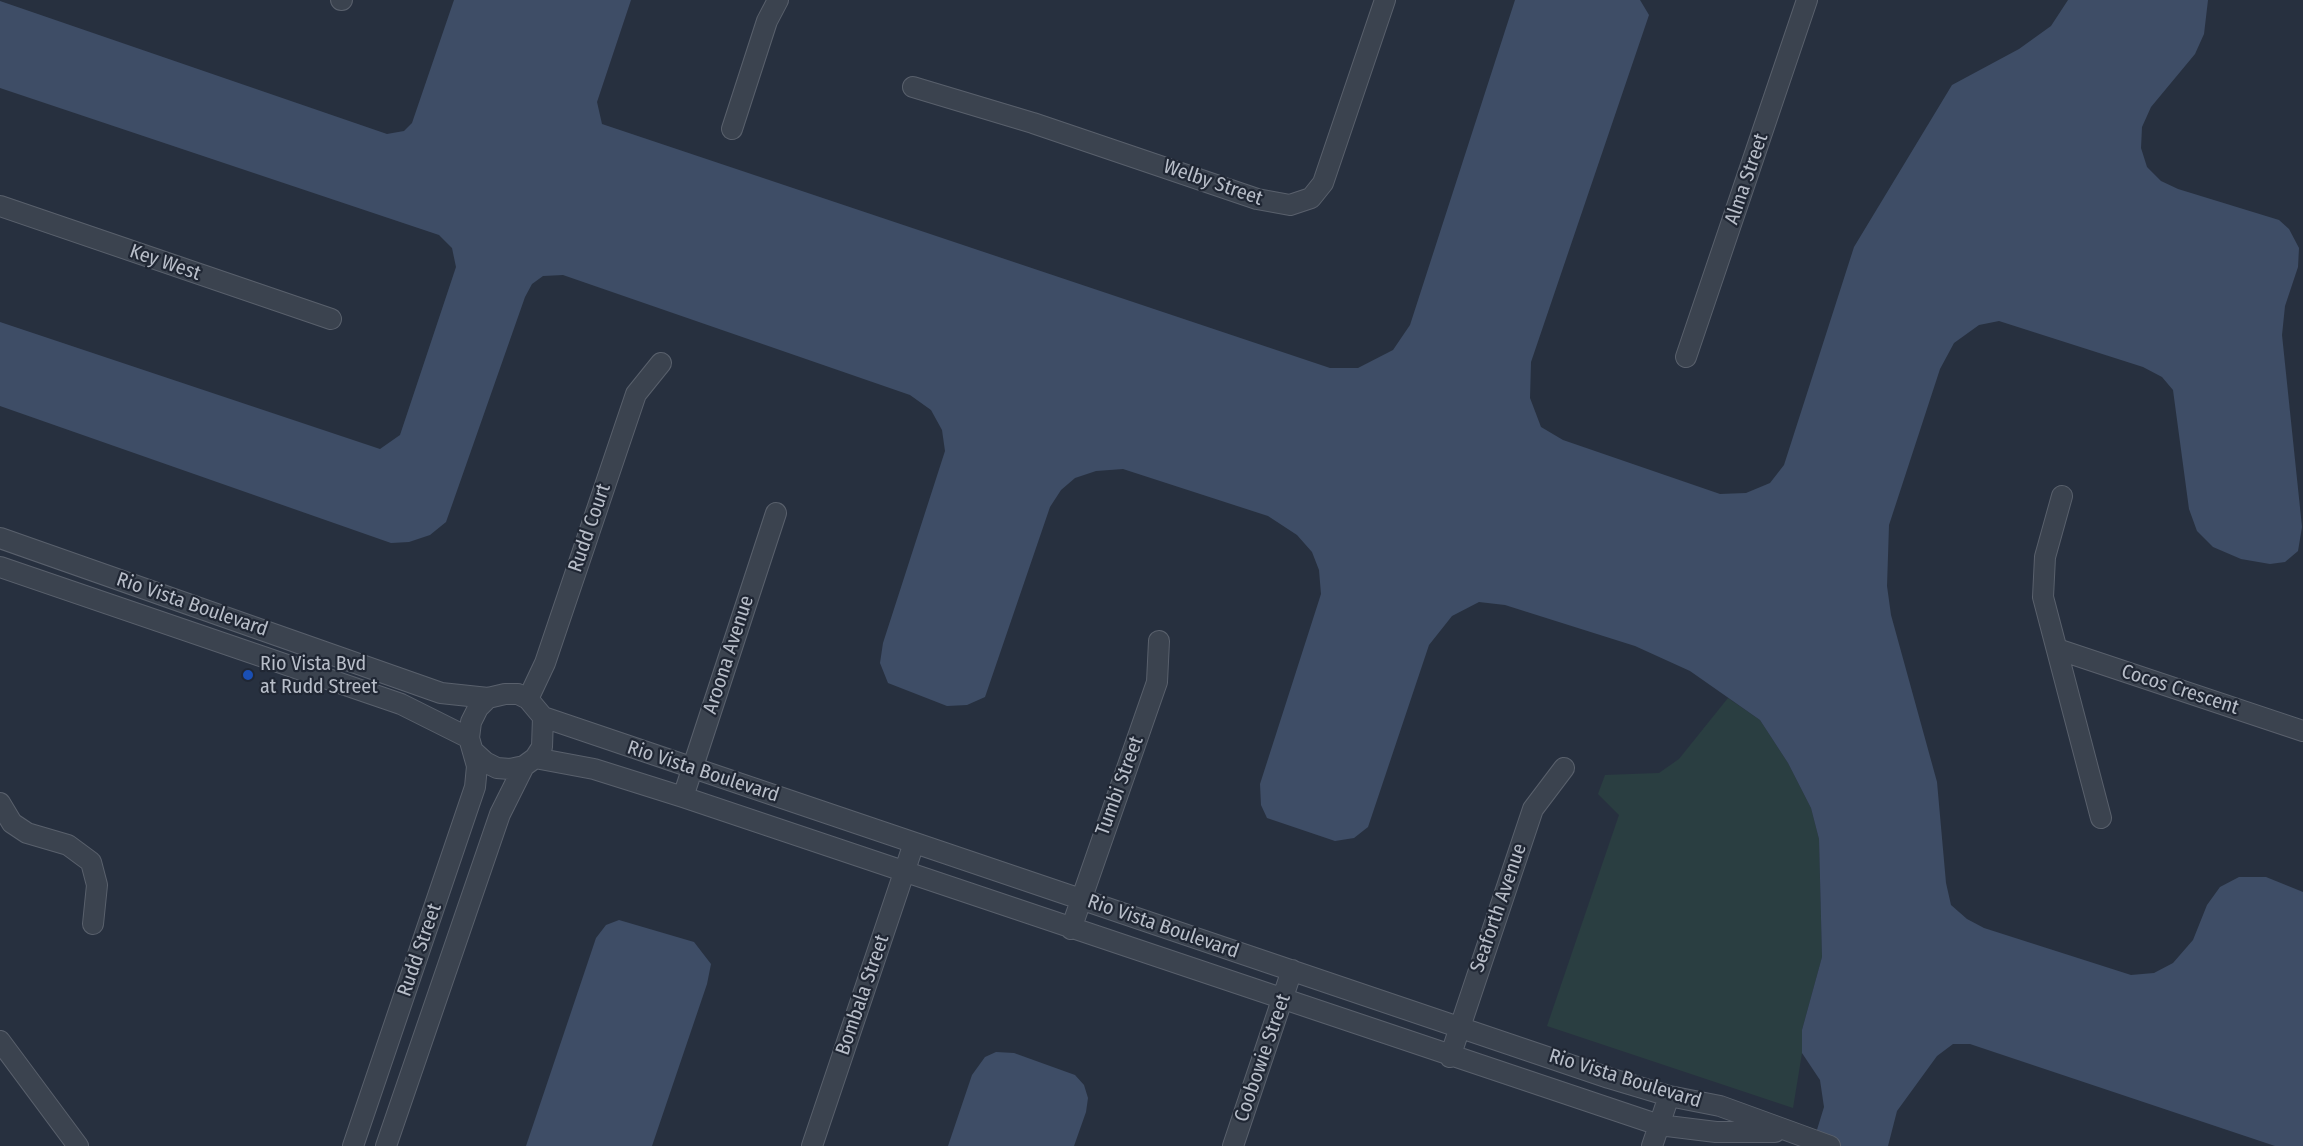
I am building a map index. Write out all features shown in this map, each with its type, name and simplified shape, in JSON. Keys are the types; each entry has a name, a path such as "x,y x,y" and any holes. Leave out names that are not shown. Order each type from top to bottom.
{"street":[{"path":"732,129 767,21 778,0"},
{"name":"Welby Street","path":"913,87 1043,127 1257,199 1290,204 1311,198 1323,183 1385,0"},
{"name":"Alma Street","path":"1686,357 1807,0"},
{"name":"Key West","path":"0,206 331,319"},
{"name":"Rudd Court","path":"528,699 545,663 636,394 661,363"},
{"path":"2062,496 2045,557 2043,597 2101,818"},
{"name":"Aroona Avenue","path":"683,797 776,513"},
{"name":"Rio Vista Boulevard","path":"0,538 441,693 488,698"},
{"name":"Rio Vista Boulevard","path":"0,567 401,704 472,745"},
{"name":"Tumbi Street","path":"1071,929 1079,899 1157,682 1159,641"},
{"name":"Cocos Crescent","path":"2057,649 2303,730"},
{"path":"518,694 528,699 543,717 542,747 530,762 510,769 497,768 485,762 472,745 471,722 478,708 488,698 518,694"},
{"name":"Rio Vista Boulevard","path":"543,717 1459,1027 1669,1096 1720,1106 1784,1132 1821,1143"},
{"name":"Rudd Street","path":"354,1143 470,804 477,766 472,745"},
{"name":"Rio Vista Boulevard","path":"530,762 594,769 683,797 1450,1057 1659,1125 1716,1132 1784,1132"},
{"name":"Rudd Street","path":"386,1146 505,800 530,762"},
{"name":"Seaforth Avenue","path":"1450,1057 1533,808 1564,768"},
{"path":"0,803 12,823 27,833 68,845 91,862 97,885 93,924"},
{"name":"Bombala Street","path":"812,1146 914,843"},
{"name":"Coobowie Street","path":"1233,1146 1292,970"},
{"path":"0,1041 78,1146"},
{"path":"1652,1146 1669,1096"},
{"path":"354,1143 375,1146"}],"green space":[{"path":"1728,698 1760,720 1788,763 1811,808 1819,839 1822,957 1802,1030 1802,1053 1793,1108 1547,1026 1619,815 1598,794 1605,775 1659,773 1679,759"}],"water":[{"path":"454,0 631,0 597,102 602,124 1330,368 1358,368 1393,350 1410,325 1515,0 1640,0 1649,15 1531,362 1530,398 1541,427 1563,440 1720,494 1746,493 1770,483 1784,465 1854,247 1952,85 2019,49 2051,26 2068,0 2208,0 2204,34 2195,54 2151,107 2142,127 2141,148 2147,167 2161,181 2178,189 2279,220 2289,229 2299,248 2298,267 2285,306 2282,335 2302,527 2298,551 2285,562 2270,564 2241,559 2213,547 2197,531 2189,509 2173,390 2162,377 2143,367 1999,321 1979,325 1954,343 1940,369 1889,525 1887,586 1891,615 1937,782 1946,883 1951,905 1967,919 1984,928 2131,975 2154,973 2173,963 2193,940 2207,905 2220,887 2239,877 2266,877 2303,892 2303,1146 2275,1146 1970,1044 1953,1044 1937,1056 1897,1111 1888,1146 1812,1146 1824,1107 1820,1080 1802,1053 1802,1030 1822,957 1819,839 1811,808 1788,763 1760,720 1690,671 1635,646 1505,605 1479,602 1452,616 1429,645 1368,827 1354,838 1335,841 1267,818 1261,805 1260,784 1321,594 1319,570 1312,552 1297,535 1268,516 1123,469 1096,471 1075,478 1061,490 1050,507 985,697 967,705 947,706 888,683 880,663 883,643 945,451 942,430 931,410 910,395 563,275 543,276 532,284 525,297 446,522 430,535 409,542 391,543 0,406 0,322 380,449 400,435 456,267 452,248 439,235 0,88 0,1 387,134 404,131 412,123"},
{"path":"619,920 694,942 711,964 707,984 652,1146 526,1146 596,938 606,925"},
{"path":"996,1052 1014,1053 1075,1075 1084,1085 1088,1098 1086,1112 1074,1146 948,1146 972,1075 985,1057"}],"place":[{"name":"Rio Vista Bvd at Rudd Street","path":"248,675"}]}
